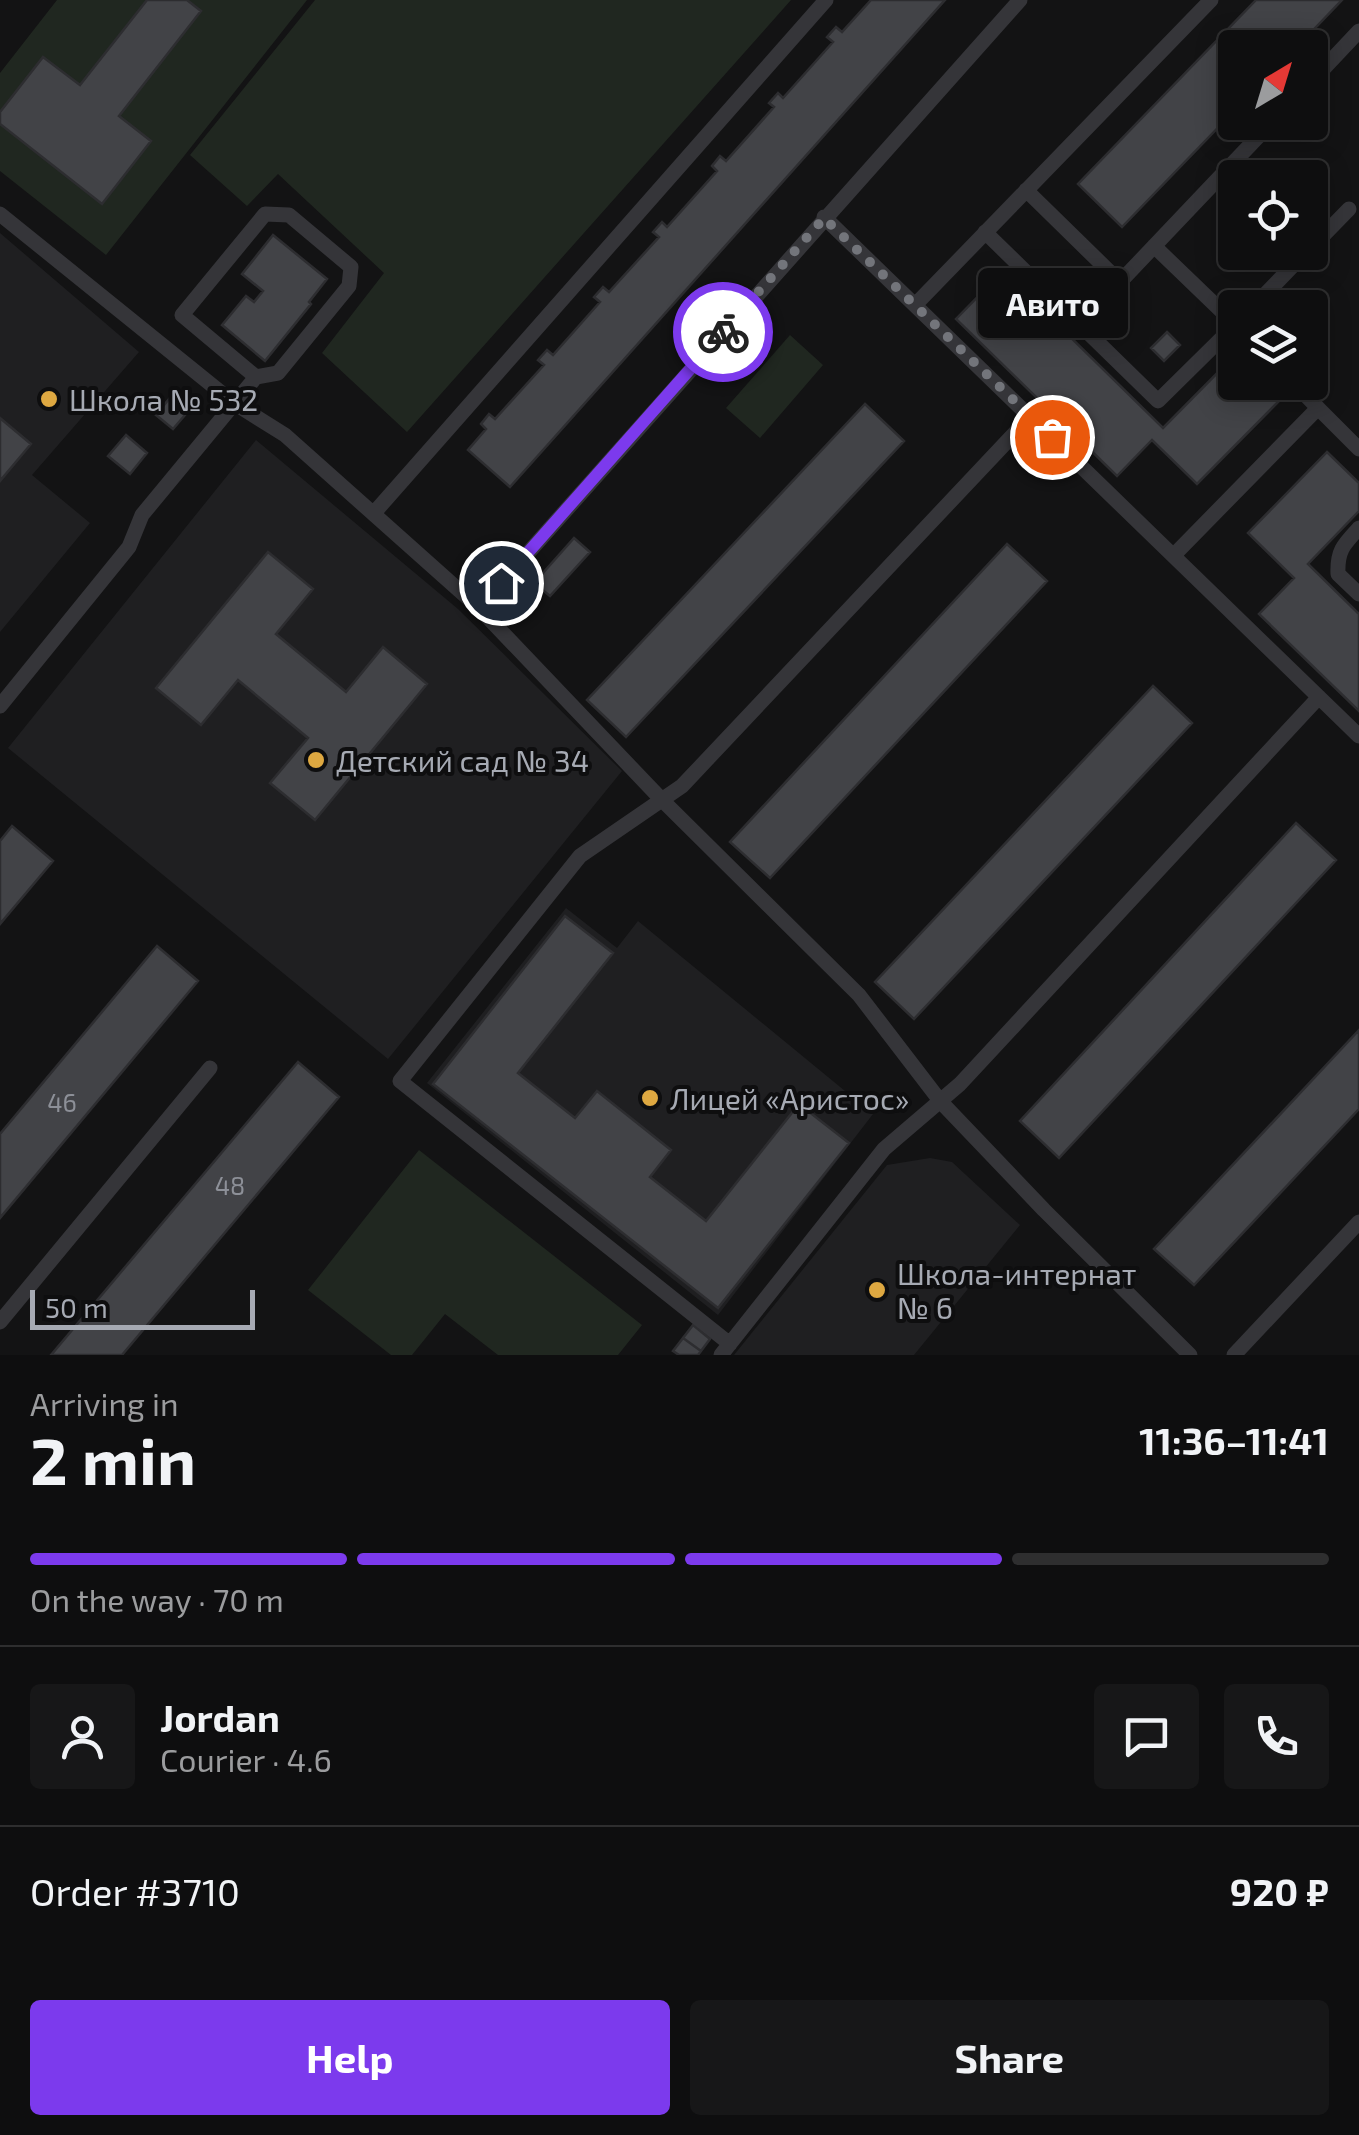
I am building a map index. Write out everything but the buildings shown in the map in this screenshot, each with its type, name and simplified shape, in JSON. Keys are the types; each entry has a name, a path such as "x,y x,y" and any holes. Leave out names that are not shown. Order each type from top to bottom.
{"lane":[{"path":"374,513 826,0"},
{"path":"478,608 1020,0"},
{"path":"916,304 1212,0"},
{"path":"1328,64 1359,32"},
{"path":"1026,190 1120,282 1255,140"},
{"path":"1328,230 1349,209"},
{"path":"0,214 234,403 286,435 478,608 662,800 859,995 941,1102 1190,1355"},
{"path":"0,706 129,547 142,514 256,376 278,373 349,286 351,267 289,215 265,214 182,315 256,376"},
{"path":"824,218 1359,736"},
{"path":"985,232 1158,400 1218,342"},
{"path":"1154,246 1218,308"},
{"path":"1269,290 1289,270"},
{"path":"1310,400 1359,449"},
{"path":"1174,555 1318,408"},
{"path":"1031,416 682,786 580,856 400,1081 726,1350 884,1149 941,1102 1320,698"},
{"path":"1359,528 1338,557 1338,574 1359,594"},
{"path":"0,1322 210,1068"},
{"path":"1234,1355 1359,1222"}],"shaded area":[{"path":"57,0 307,0 106,255 0,171 0,73"},
{"path":"315,0 791,0 407,432 322,353 384,273 278,174 247,206 190,155"},
{"name":"Школа № 532","path":"0,233 139,352 32,475 90,523 0,632"},
{"path":"790,335 823,365 760,438 726,408"},
{"name":"Детский сад № 34","path":"256,440 458,609 622,771 388,1059 8,748"},
{"name":"Лицей «Аристос»","path":"566,908 617,948 638,921 873,1114 718,1315 427,1083"},
{"path":"419,1150 642,1325 618,1355 498,1355 445,1314 412,1355 391,1355 308,1290"},
{"name":"Школа-интернат № 6","path":"930,1158 952,1162 1020,1225 914,1355 734,1355 887,1165"}],"way so far":[{"path":"723,332 824,218 1052,437"}],"place":[{"name":"Школа № 532","path":"49,399"},
{"name":"Авито","path":"1052,437"},
{"name":"Детский сад № 34","path":"316,760"},
{"name":"Лицей «Аристос»","path":"650,1098"},
{"name":"Школа-интернат № 6","path":"877,1290"}],"route":[{"path":"501,583 723,332"}]}
